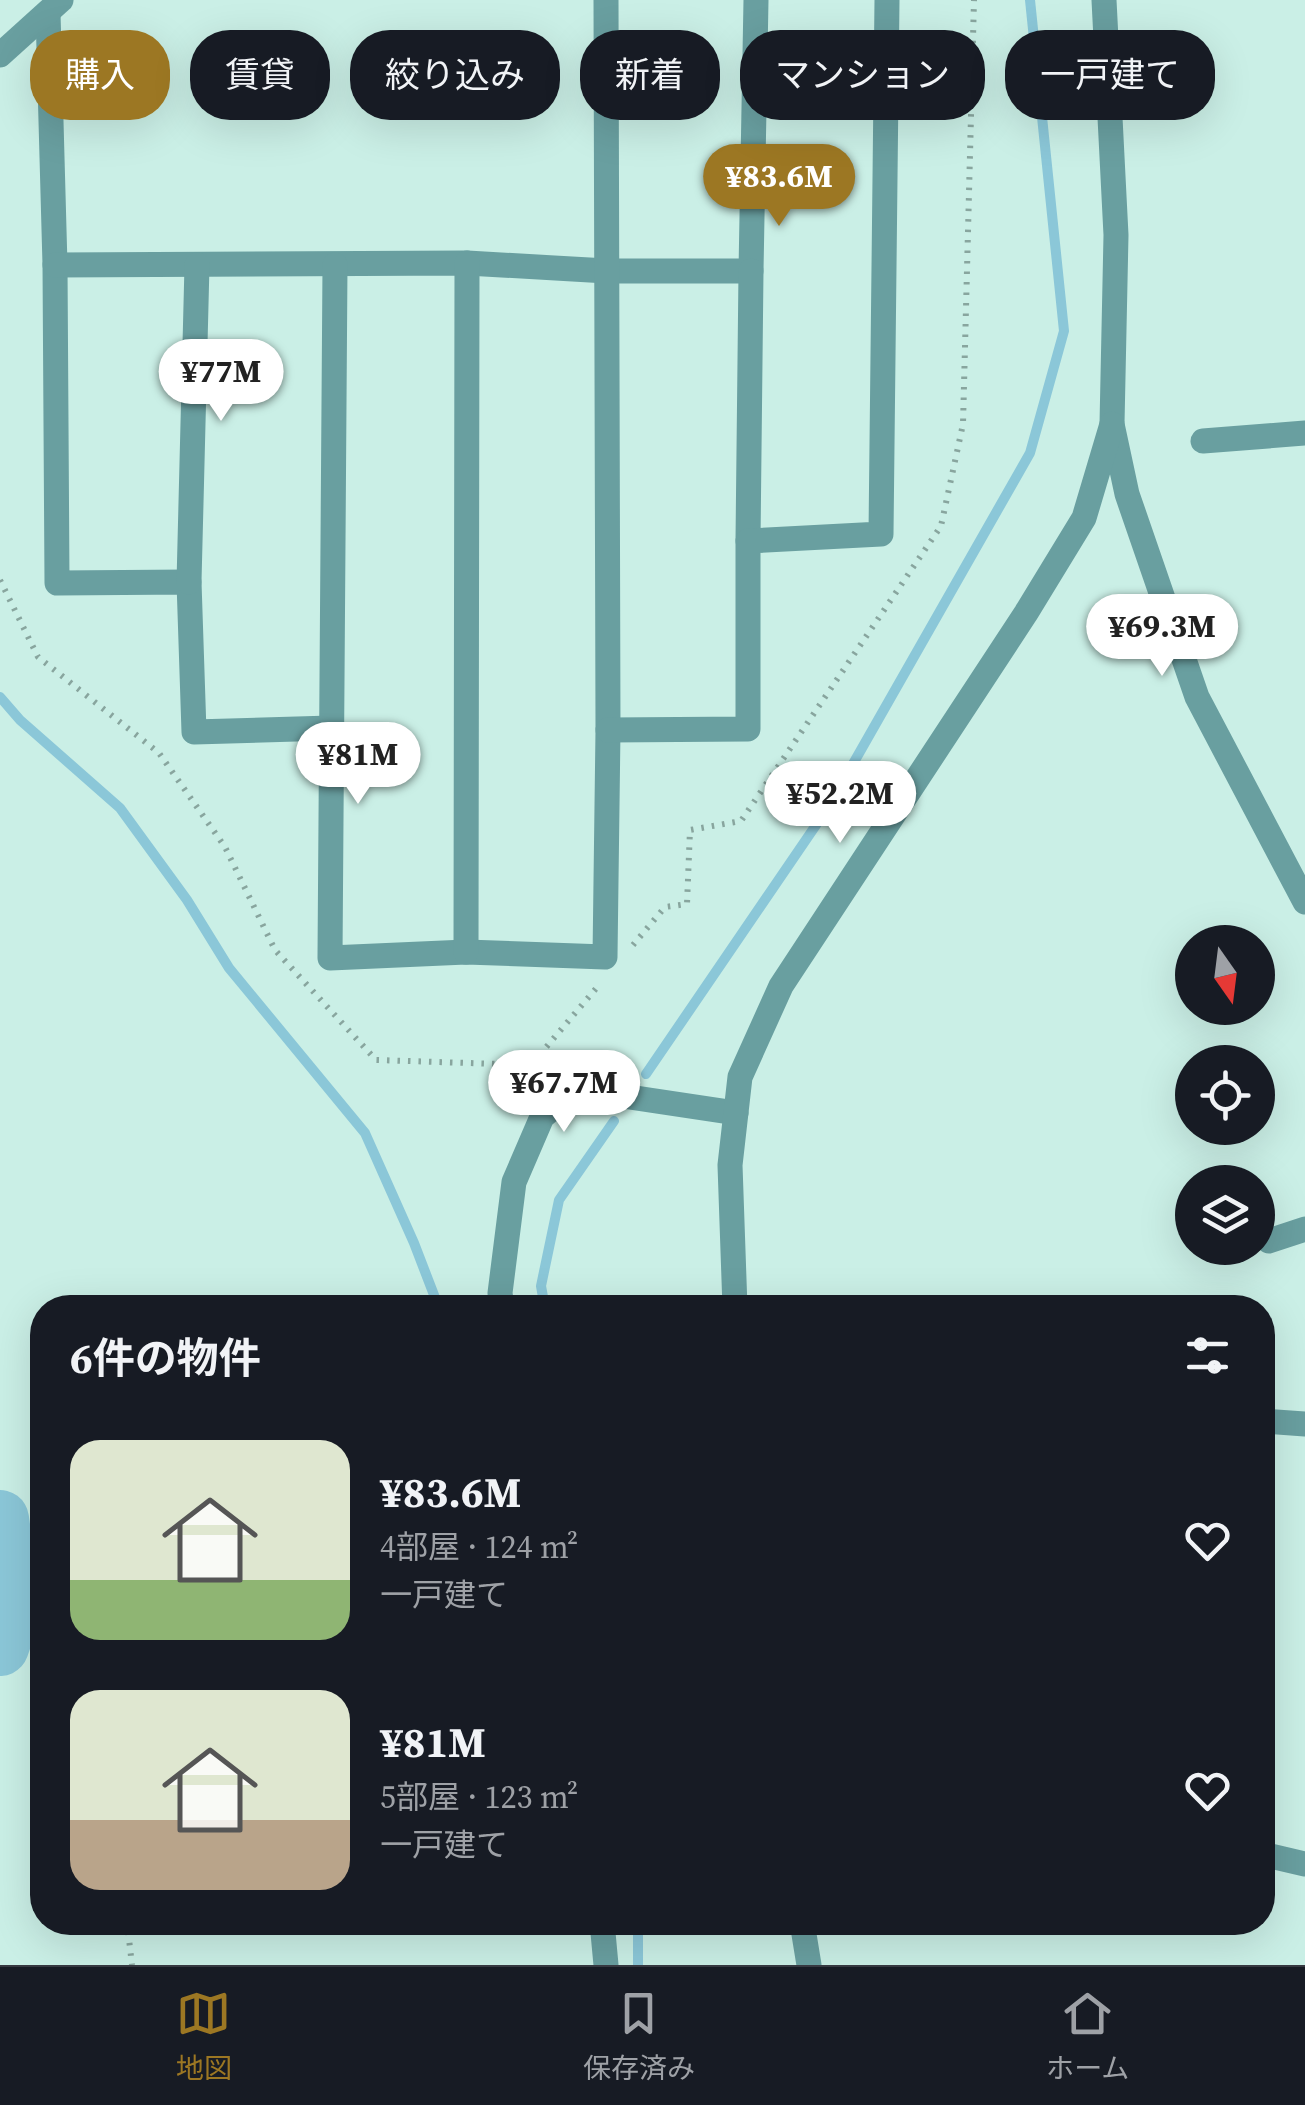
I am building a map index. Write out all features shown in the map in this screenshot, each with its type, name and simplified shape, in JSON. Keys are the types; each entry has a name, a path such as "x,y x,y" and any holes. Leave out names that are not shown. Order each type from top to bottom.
{"street":[{"path":"336,265 330,958 466,952 605,957 606,0"},
{"path":"608,730 748,730 756,0"},
{"path":"748,541 881,534 886,0"},
{"path":"1104,0 1116,235 1112,424 1126,494 1197,697 1305,902"},
{"path":"0,56 54,6"},
{"path":"54,6 58,584 190,582"},
{"path":"466,952 467,263"},
{"path":"55,265 467,263 607,271 751,271"},
{"path":"197,265 190,582 194,732 330,728"},
{"path":"735,1295 730,1166 740,1076 780,986 1026,613 1084,518 1112,424"},
{"path":"1203,441 1305,433"},
{"path":"500,1295 514,1182 542,1117 568,1094 596,1092 736,1113"},
{"path":"1275,1239 1305,1229"},
{"path":"1275,1422 1305,1424"},
{"path":"1275,1857 1305,1864"},
{"path":"603,1935 606,1965"},
{"path":"804,1935 809,1965"}],"path":[{"path":"129,1935 132,1965"}],"waterway":[{"path":"646,1074 829,806 1030,453 1064,331 1030,0"},
{"path":"0,697 20,720 120,808 187,900 229,968 365,1133 434,1295"},
{"path":"543,1295 541,1286 559,1200 614,1121"},
{"path":"0,1519 13,1610 0,1647"},
{"path":"13,1610 30,1630"},
{"path":"638,1935 638,1965"}]}
